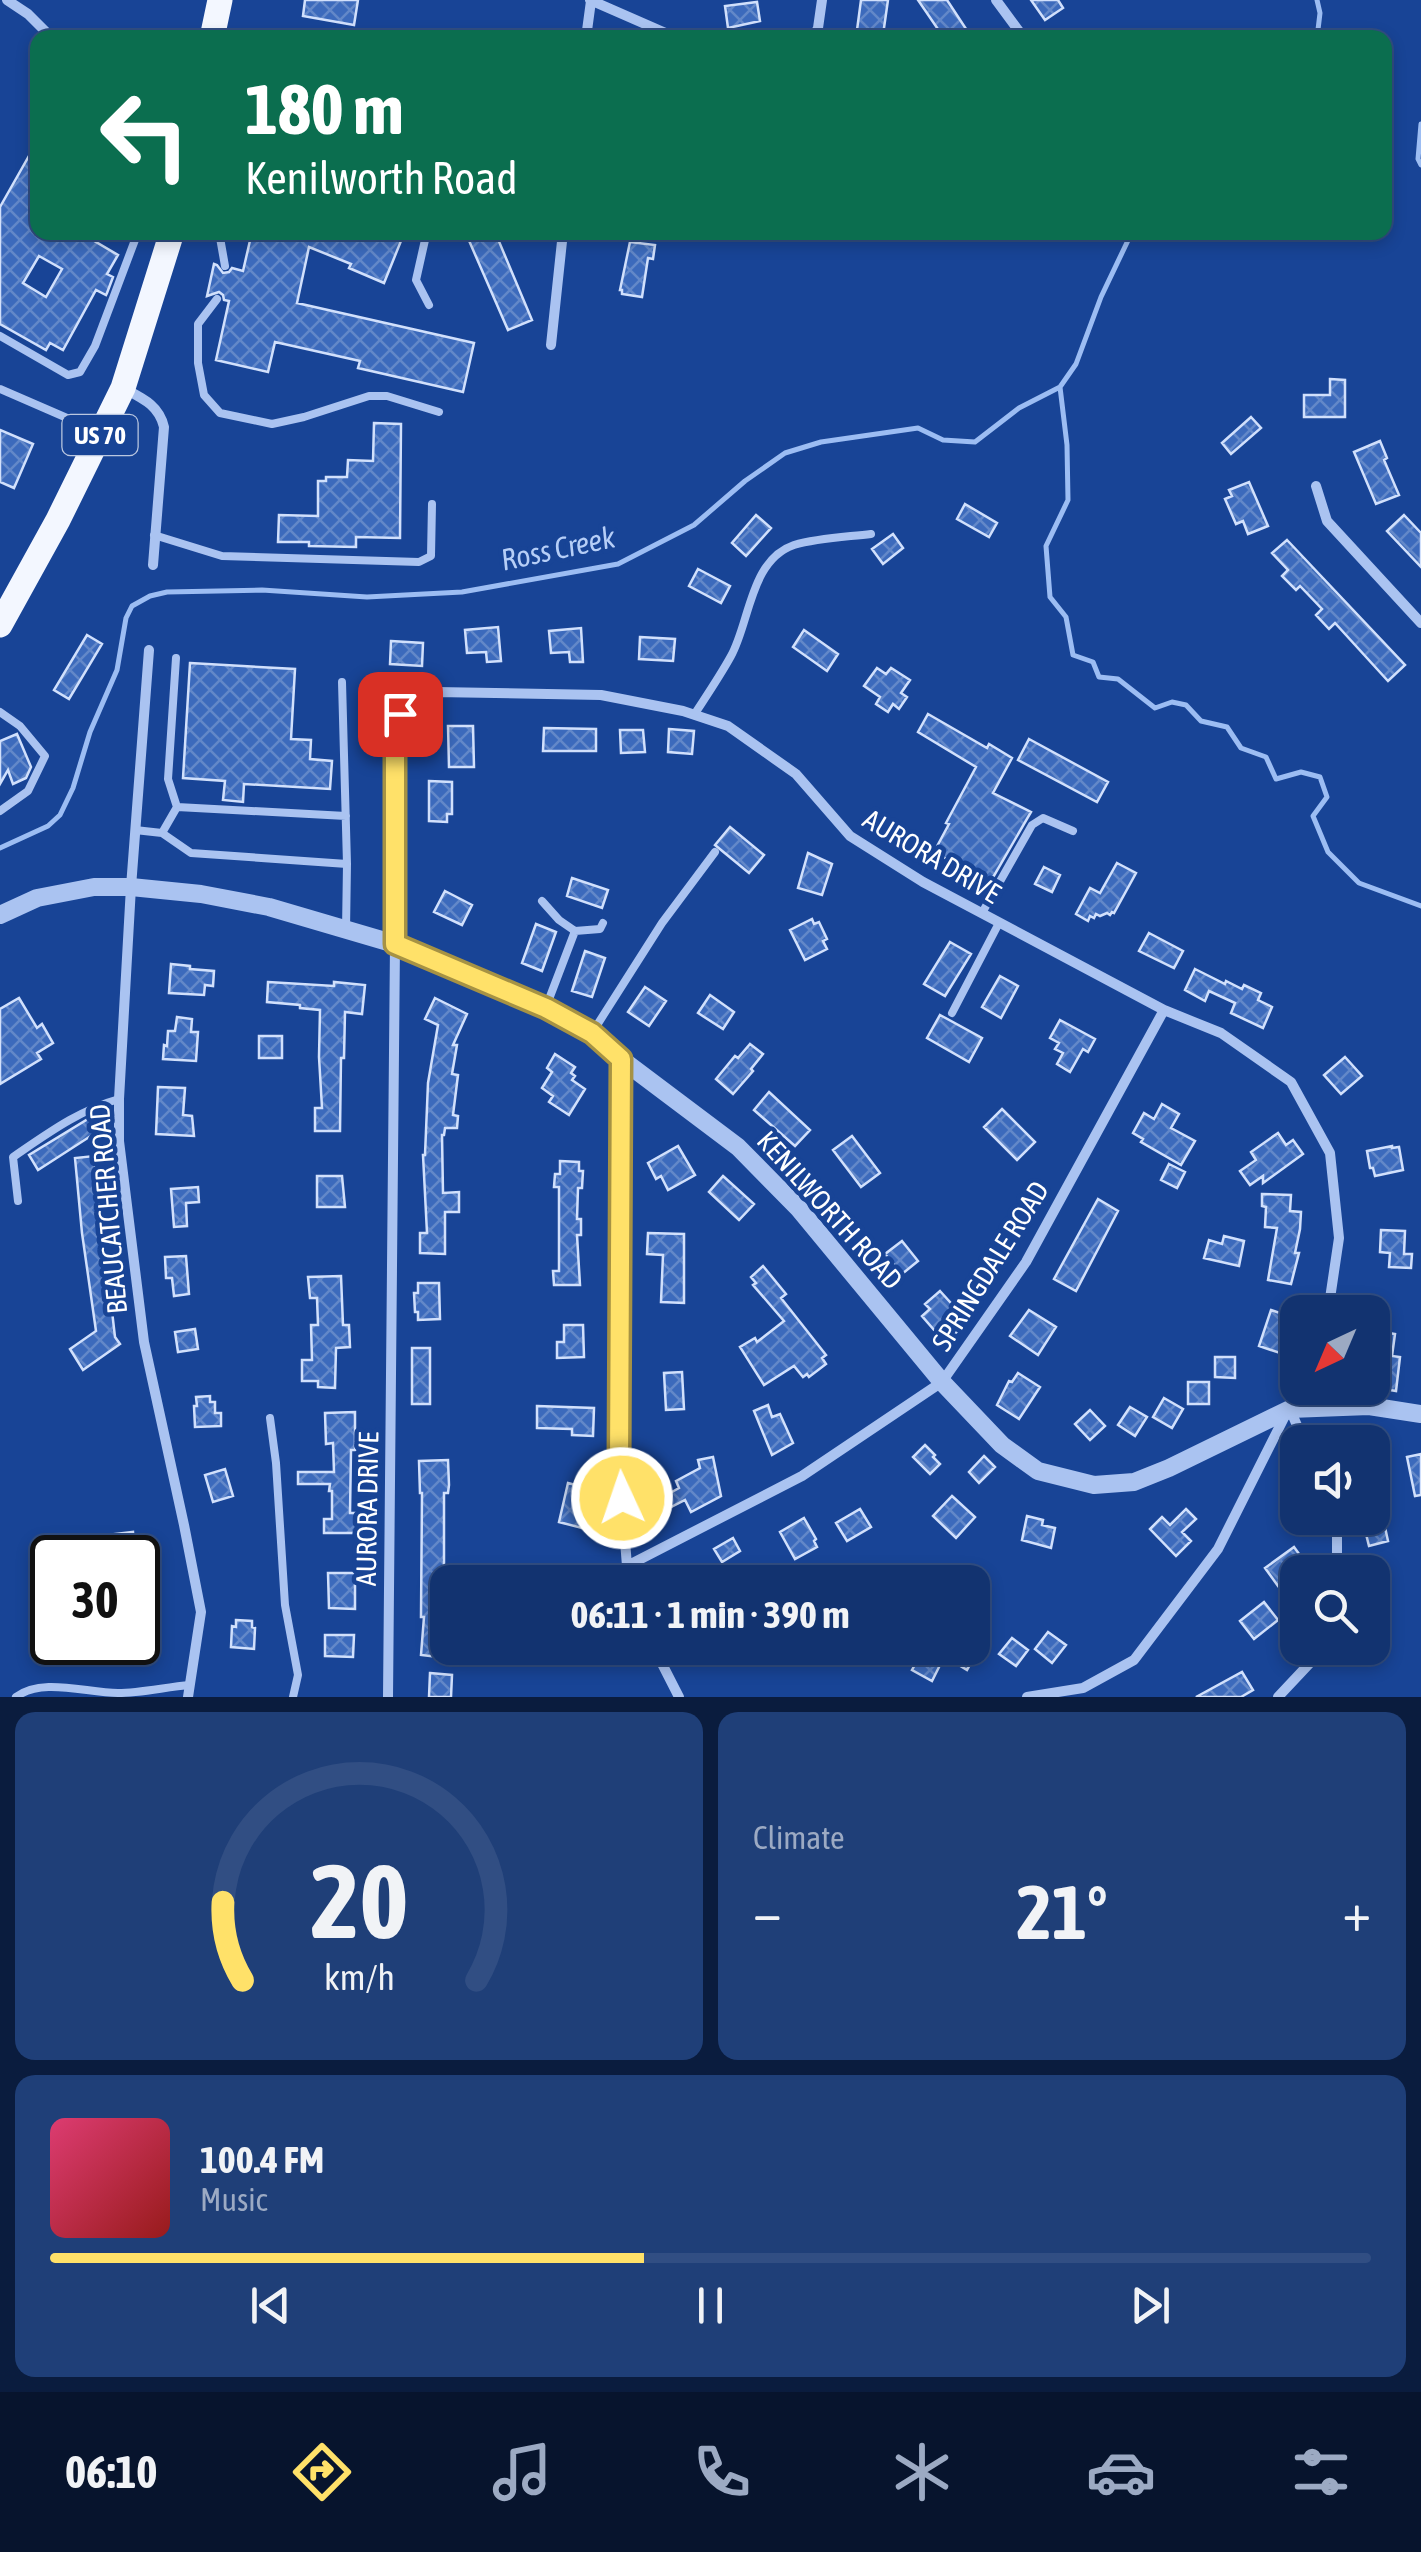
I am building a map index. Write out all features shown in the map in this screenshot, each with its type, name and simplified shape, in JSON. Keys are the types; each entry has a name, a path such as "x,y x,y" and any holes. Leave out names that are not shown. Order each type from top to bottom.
{"main road":[{"path":"214,30 220,0"},
{"name":"US 70","path":"0,625 58,520 123,388 169,240"}],"street":[{"path":"6,0 44,30"},
{"path":"587,30 590,0 659,30"},
{"path":"817,30 822,0"},
{"path":"996,0 1018,30"},
{"path":"551,345 563,240"},
{"path":"123,388 146,400 162,416 164,427 153,565"},
{"path":"1316,486 1327,521 1421,623"},
{"name":"BEAUCATCHER ROAD","path":"149,650 131,888 120,1142 144,1342 201,1612 189,1691"},
{"name":"AURORA DRIVE","path":"388,1697 395,743 400,714 436,692 601,695 728,726 796,774 850,836 923,882 1164,1010 1221,1033 1291,1082 1330,1153 1339,1238 1331,1295"},
{"name":"KENILWORTH ROAD","path":"0,915 58,892 94,887 201,894 268,907 395,944 546,1008 592,1033 750,1159 799,1209 942,1382 1002,1445 1038,1472 1094,1486 1134,1482 1290,1409 1369,1406 1421,1414"},
{"name":"SPRINGDALE ROAD","path":"629,1565 802,1476 942,1382 1026,1262 1164,1010"},
{"path":"621,1059 619,1465 627,1565"},
{"path":"1027,1697 1083,1688 1134,1660 1218,1549 1292,1405"},
{"path":"1290,1409 1297,1425"},
{"path":"662,1665 678,1697"},
{"path":"1278,1697 1308,1665"}],"lane":[{"path":"0,336 68,375 80,372 96,346 135,240"},
{"path":"220,240 225,266"},
{"path":"425,240 416,280 428,305"},
{"path":"217,299 198,324 198,363 204,395 220,413 272,424 369,396 386,396 440,412"},
{"path":"0,389 101,432"},
{"path":"154,535 222,556 419,562 431,556 432,504"},
{"path":"694,715 733,654 755,586 775,559 791,546 871,534"},
{"path":"162,834 177,807 168,779 176,658"},
{"path":"342,682 346,930"},
{"path":"0,712 20,726 46,756 28,791 0,811"},
{"path":"177,807 346,816"},
{"path":"982,913 1032,825 1043,818 1073,831"},
{"path":"136,830 162,834 191,853 347,864"},
{"path":"592,1033 662,923 714,852"},
{"path":"542,901 559,920 575,930 600,929 603,922"},
{"path":"952,1013 999,923"},
{"path":"546,1008 575,930"},
{"path":"18,1201 13,1157 92,1106 119,1099"},
{"path":"270,1418 286,1605 298,1675 292,1697"},
{"path":"16,1697 32,1688 60,1686 122,1693 189,1691"}],"building":[{"path":"305,0 358,0 354,25 303,16"},
{"path":"861,0 888,0 884,30 857,30"},
{"path":"918,0 947,0 967,30 939,30"},
{"path":"1031,0 1058,0 1063,8 1045,20"},
{"path":"757,2 760,21 728,28 725,6"},
{"path":"30,154 30,240 93,240 118,255 107,274 113,277 106,295 96,290 63,350 50,343 46,350 0,324 0,207","holes":["39,256 62,269 46,297 23,283"]},
{"path":"250,240 401,240 384,283 309,247 297,303 474,343 463,392 358,368 360,361 275,342 268,372 216,360 229,301 219,292 207,296 214,264 223,273 232,268 243,271"},
{"path":"469,240 498,240 532,320 508,330"},
{"path":"630,242 655,245 653,259 648,258 642,297 622,294 620,290"},
{"path":"1330,379 1345,380 1345,417 1304,417 1304,395 1330,395"},
{"path":"1251,417 1261,428 1231,454 1222,443"},
{"path":"374,423 401,424 400,538 356,537 356,547 278,542 279,515 318,516 318,481 347,477 348,460 373,461"},
{"path":"0,430 33,444 14,488 0,482"},
{"path":"1380,441 1399,495 1376,504 1354,452"},
{"path":"1249,482 1268,526 1248,534 1243,521 1236,524 1225,499 1232,496 1229,490"},
{"path":"965,504 997,523 989,537 957,519"},
{"path":"756,515 771,528 746,556 732,543"},
{"path":"1404,515 1421,533 1421,567 1387,531"},
{"path":"893,534 903,548 883,564 872,549"},
{"path":"1287,540 1405,665 1388,681 1335,623 1329,629 1316,615 1322,609 1300,586 1296,590 1282,576 1288,570 1272,553"},
{"path":"698,569 730,586 721,603 689,586"},
{"path":"498,627 501,661 487,662 486,652 467,653 465,630"},
{"path":"581,628 583,662 570,662 569,652 551,653 549,631"},
{"path":"804,630 838,654 827,671 793,647"},
{"path":"87,635 102,644 69,699 54,690"},
{"path":"640,637 675,639 673,661 639,659"},
{"path":"391,641 423,643 422,666 390,664"},
{"path":"190,663 295,669 291,739 311,740 310,759 332,761 330,789 244,784 243,802 223,800 225,781 183,778"},
{"path":"877,668 886,674 891,668 910,680 901,693 907,697 899,709 893,704 888,712 876,704 880,697 864,686"},
{"path":"928,714 1012,758 993,793 1031,812 988,886 934,852 976,767 918,732"},
{"path":"448,726 473,726 474,767 449,767"},
{"path":"544,728 596,729 596,751 543,751"},
{"path":"669,729 694,731 692,754 668,752"},
{"path":"620,730 643,730 645,752 621,753"},
{"path":"17,734 31,767 26,778 13,784 8,770 0,784 0,741"},
{"path":"1029,739 1108,782 1097,802 1018,760"},
{"path":"429,781 452,782 452,814 447,814 447,822 429,821"},
{"path":"730,827 764,855 749,873 715,845"},
{"path":"808,853 832,864 822,895 798,888"},
{"path":"1117,863 1136,873 1114,913 1096,914 1088,921 1076,914 1090,888 1100,893"},
{"path":"1044,867 1060,875 1052,892 1035,884"},
{"path":"572,878 608,890 602,908 567,896"},
{"path":"445,891 472,905 462,925 434,912"},
{"path":"812,919 814,924 819,922 827,949 805,960 790,930"},
{"path":"536,924 556,932 542,971 522,963"},
{"path":"1149,933 1183,951 1174,968 1139,951"},
{"path":"950,942 971,954 945,996 924,984"},
{"path":"585,951 605,958 592,997 572,991"},
{"path":"171,964 214,971 213,986 205,985 204,995 169,993"},
{"path":"1195,969 1225,984 1226,981 1242,989 1244,985 1261,993 1258,1000 1272,1007 1263,1028 1231,1013 1235,1003 1209,991 1205,1001 1185,990"},
{"path":"1000,976 1018,986 1001,1018 982,1007"},
{"path":"268,982 365,985 362,1014 345,1012 340,1131 315,1131 315,1108 322,1108 320,1010 267,1002"},
{"path":"645,987 666,1001 649,1026 628,1012"},
{"path":"710,995 734,1012 723,1029 698,1013"},
{"path":"19,998 37,1028 42,1024 53,1043 37,1053 41,1059 0,1084 0,1009"},
{"path":"435,998 467,1014 453,1045 457,1045 452,1074 458,1075 453,1115 458,1116 457,1128 445,1128 442,1135 443,1193 459,1192 459,1212 445,1212 445,1254 420,1253 420,1233 427,1233 423,1155 428,1083 438,1025 425,1019"},
{"path":"940,1015 982,1038 969,1062 927,1038"},
{"path":"177,1017 192,1019 191,1032 198,1032 196,1061 163,1059 168,1031 175,1031"},
{"path":"1060,1020 1095,1039 1088,1052 1083,1049 1070,1072 1057,1064 1063,1053 1055,1049 1059,1043 1050,1038"},
{"path":"259,1036 282,1036 282,1058 259,1058"},
{"path":"750,1044 763,1054 733,1094 716,1079"},
{"path":"555,1054 575,1067 572,1080 585,1089 569,1115 549,1102 553,1096 542,1088 552,1072 547,1068"},
{"path":"1345,1057 1362,1076 1341,1094 1324,1075"},
{"path":"158,1087 185,1088 183,1115 192,1116 194,1136 156,1134"},
{"path":"769,1092 810,1130 795,1146 754,1110"},
{"path":"1162,1104 1179,1114 1171,1128 1195,1141 1181,1165 1141,1142 1143,1139 1133,1133 1144,1113 1154,1119"},
{"path":"1002,1109 1035,1142 1017,1160 984,1127"},
{"path":"88,1119 97,1132 38,1170 29,1155"},
{"path":"1278,1133 1286,1145 1293,1140 1303,1154 1263,1183 1263,1176 1250,1185 1240,1171 1256,1160 1251,1152"},
{"path":"852,1136 880,1173 861,1187 833,1150"},
{"path":"678,1146 695,1175 668,1190 661,1176 656,1179 648,1163"},
{"path":"1399,1147 1403,1170 1375,1176 1367,1151"},
{"path":"94,1156 115,1337 120,1344 83,1370 70,1349 96,1331 75,1158"},
{"path":"560,1161 579,1162 579,1171 583,1171 577,1219 581,1219 581,1235 577,1235 580,1285 554,1285 553,1271 559,1271 559,1187 554,1187"},
{"path":"1169,1164 1185,1172 1177,1188 1161,1180"},
{"path":"317,1176 342,1176 345,1207 317,1207"},
{"path":"723,1176 754,1204 739,1220 709,1192"},
{"path":"198,1187 199,1202 186,1203 187,1226 174,1227 171,1189"},
{"path":"1262,1194 1291,1195 1290,1211 1301,1212 1295,1253 1299,1253 1291,1284 1268,1280 1277,1228 1265,1227"},
{"path":"1098,1199 1118,1211 1076,1291 1054,1279"},
{"path":"1381,1230 1405,1231 1404,1254 1412,1254 1411,1268 1389,1267 1390,1253 1380,1252"},
{"path":"648,1233 684,1234 684,1303 661,1302 663,1255 647,1254"},
{"path":"1224,1236 1244,1241 1239,1266 1204,1258 1209,1240 1222,1244"},
{"path":"902,1241 918,1261 902,1274 885,1254"},
{"path":"186,1256 189,1294 174,1296 172,1278 166,1278 165,1257"},
{"path":"763,1266 786,1294 781,1298 826,1355 822,1358 826,1364 809,1377 803,1377 794,1366 764,1385 740,1347 755,1338 757,1342 784,1321 753,1285 756,1283 751,1277"},
{"path":"341,1276 343,1325 349,1325 350,1347 336,1348 335,1388 318,1387 318,1381 302,1381 302,1360 312,1360 311,1325 318,1325 317,1298 310,1298 308,1277"},
{"path":"418,1283 439,1283 440,1319 418,1320 414,1293 418,1293"},
{"path":"940,1291 968,1322 951,1337 947,1332 941,1338 922,1316 930,1309 925,1304"},
{"path":"1029,1310 1056,1327 1038,1355 1010,1336"},
{"path":"1271,1310 1280,1313 1280,1353 1259,1346"},
{"path":"564,1325 583,1325 584,1357 557,1358 557,1342 564,1342"},
{"path":"195,1329 198,1349 178,1352 175,1332"},
{"path":"1390,1333 1395,1334 1392,1356 1400,1357 1396,1391 1390,1390"},
{"path":"412,1348 430,1348 430,1404 412,1404"},
{"path":"1215,1357 1235,1357 1235,1378 1215,1377"},
{"path":"682,1372 684,1409 666,1410 664,1373"},
{"path":"1018,1373 1040,1387 1019,1419 997,1405 1009,1381"},
{"path":"1188,1382 1209,1382 1209,1404 1188,1404"},
{"path":"210,1396 210,1402 215,1402 215,1413 221,1413 221,1426 195,1427 196,1397"},
{"path":"1164,1398 1183,1409 1172,1428 1153,1417"},
{"path":"768,1405 772,1417 780,1414 793,1443 772,1455 754,1411"},
{"path":"537,1406 594,1408 593,1436 572,1435 572,1429 537,1428"},
{"path":"1130,1407 1147,1417 1135,1436 1118,1425"},
{"path":"1090,1410 1105,1426 1090,1440 1075,1424"},
{"path":"355,1412 350,1513 359,1513 359,1533 324,1533 324,1519 332,1519 330,1484 298,1484 298,1472 334,1472 333,1443 326,1444 325,1413"},
{"path":"925,1445 940,1464 930,1474 913,1457"},
{"path":"1421,1454 1421,1495 1415,1496 1407,1457"},
{"path":"984,1456 995,1467 979,1483 969,1472"},
{"path":"713,1457 721,1496 691,1512 685,1500 669,1508 663,1497 679,1488 676,1481 700,1468 698,1460"},
{"path":"448,1460 444,1565 430,1565 430,1656 421,1655 424,1617 419,1461"},
{"path":"225,1469 233,1496 213,1502 205,1475"},
{"path":"568,1483 591,1489 582,1528 559,1522"},
{"path":"952,1496 975,1517 956,1538 933,1516"},
{"path":"860,1509 871,1527 847,1541 836,1523"},
{"path":"1186,1509 1196,1519 1182,1532 1191,1541 1176,1556 1150,1529 1162,1517 1170,1525"},
{"path":"1027,1516 1055,1528 1051,1548 1022,1540"},
{"path":"804,1518 817,1547 795,1559 780,1532"},
{"path":"1366,1535 1387,1535 1388,1541 1369,1546"},
{"path":"733,1538 740,1551 722,1562 714,1549"},
{"path":"1294,1547 1300,1555 1283,1555"},
{"path":"1280,1557 1280,1585 1278,1586 1265,1568"},
{"path":"328,1573 355,1573 355,1609 329,1608"},
{"path":"1264,1602 1278,1620 1254,1639 1240,1621"},
{"path":"236,1620 252,1621 254,1649 231,1647"},
{"path":"1048,1632 1066,1645 1052,1663 1035,1649"},
{"path":"325,1635 354,1635 353,1657 325,1656"},
{"path":"1012,1638 1028,1650 1016,1666 999,1654"},
{"path":"915,1665 940,1665 932,1681 912,1670"},
{"path":"1242,1672 1253,1690 1241,1697 1196,1697"},
{"path":"430,1673 452,1675 451,1697 429,1697"}],"waterway":[{"name":"Ross Creek","path":"1317,0 1318,30"},
{"path":"1421,124 1421,165"},
{"name":"Ross Creek","path":"0,848 48,826 60,815 117,670 126,618 132,606 150,596 167,592 262,590 367,597 462,592 618,564 694,525 785,453 821,442 918,428 943,440 975,442 1019,408 1060,387 1076,364 1128,240"},
{"path":"1060,387 1068,500 1046,546 1050,597 1066,617 1073,655 1093,662 1099,677 1118,679 1155,708 1172,702 1186,705 1201,721 1227,727 1241,748 1266,757 1276,779 1301,772 1320,777 1327,797 1313,816 1328,852 1359,883 1421,906"}],"route":[{"path":"400,714 395,743 395,944 546,1008 592,1033 621,1059 622,1498"}]}
